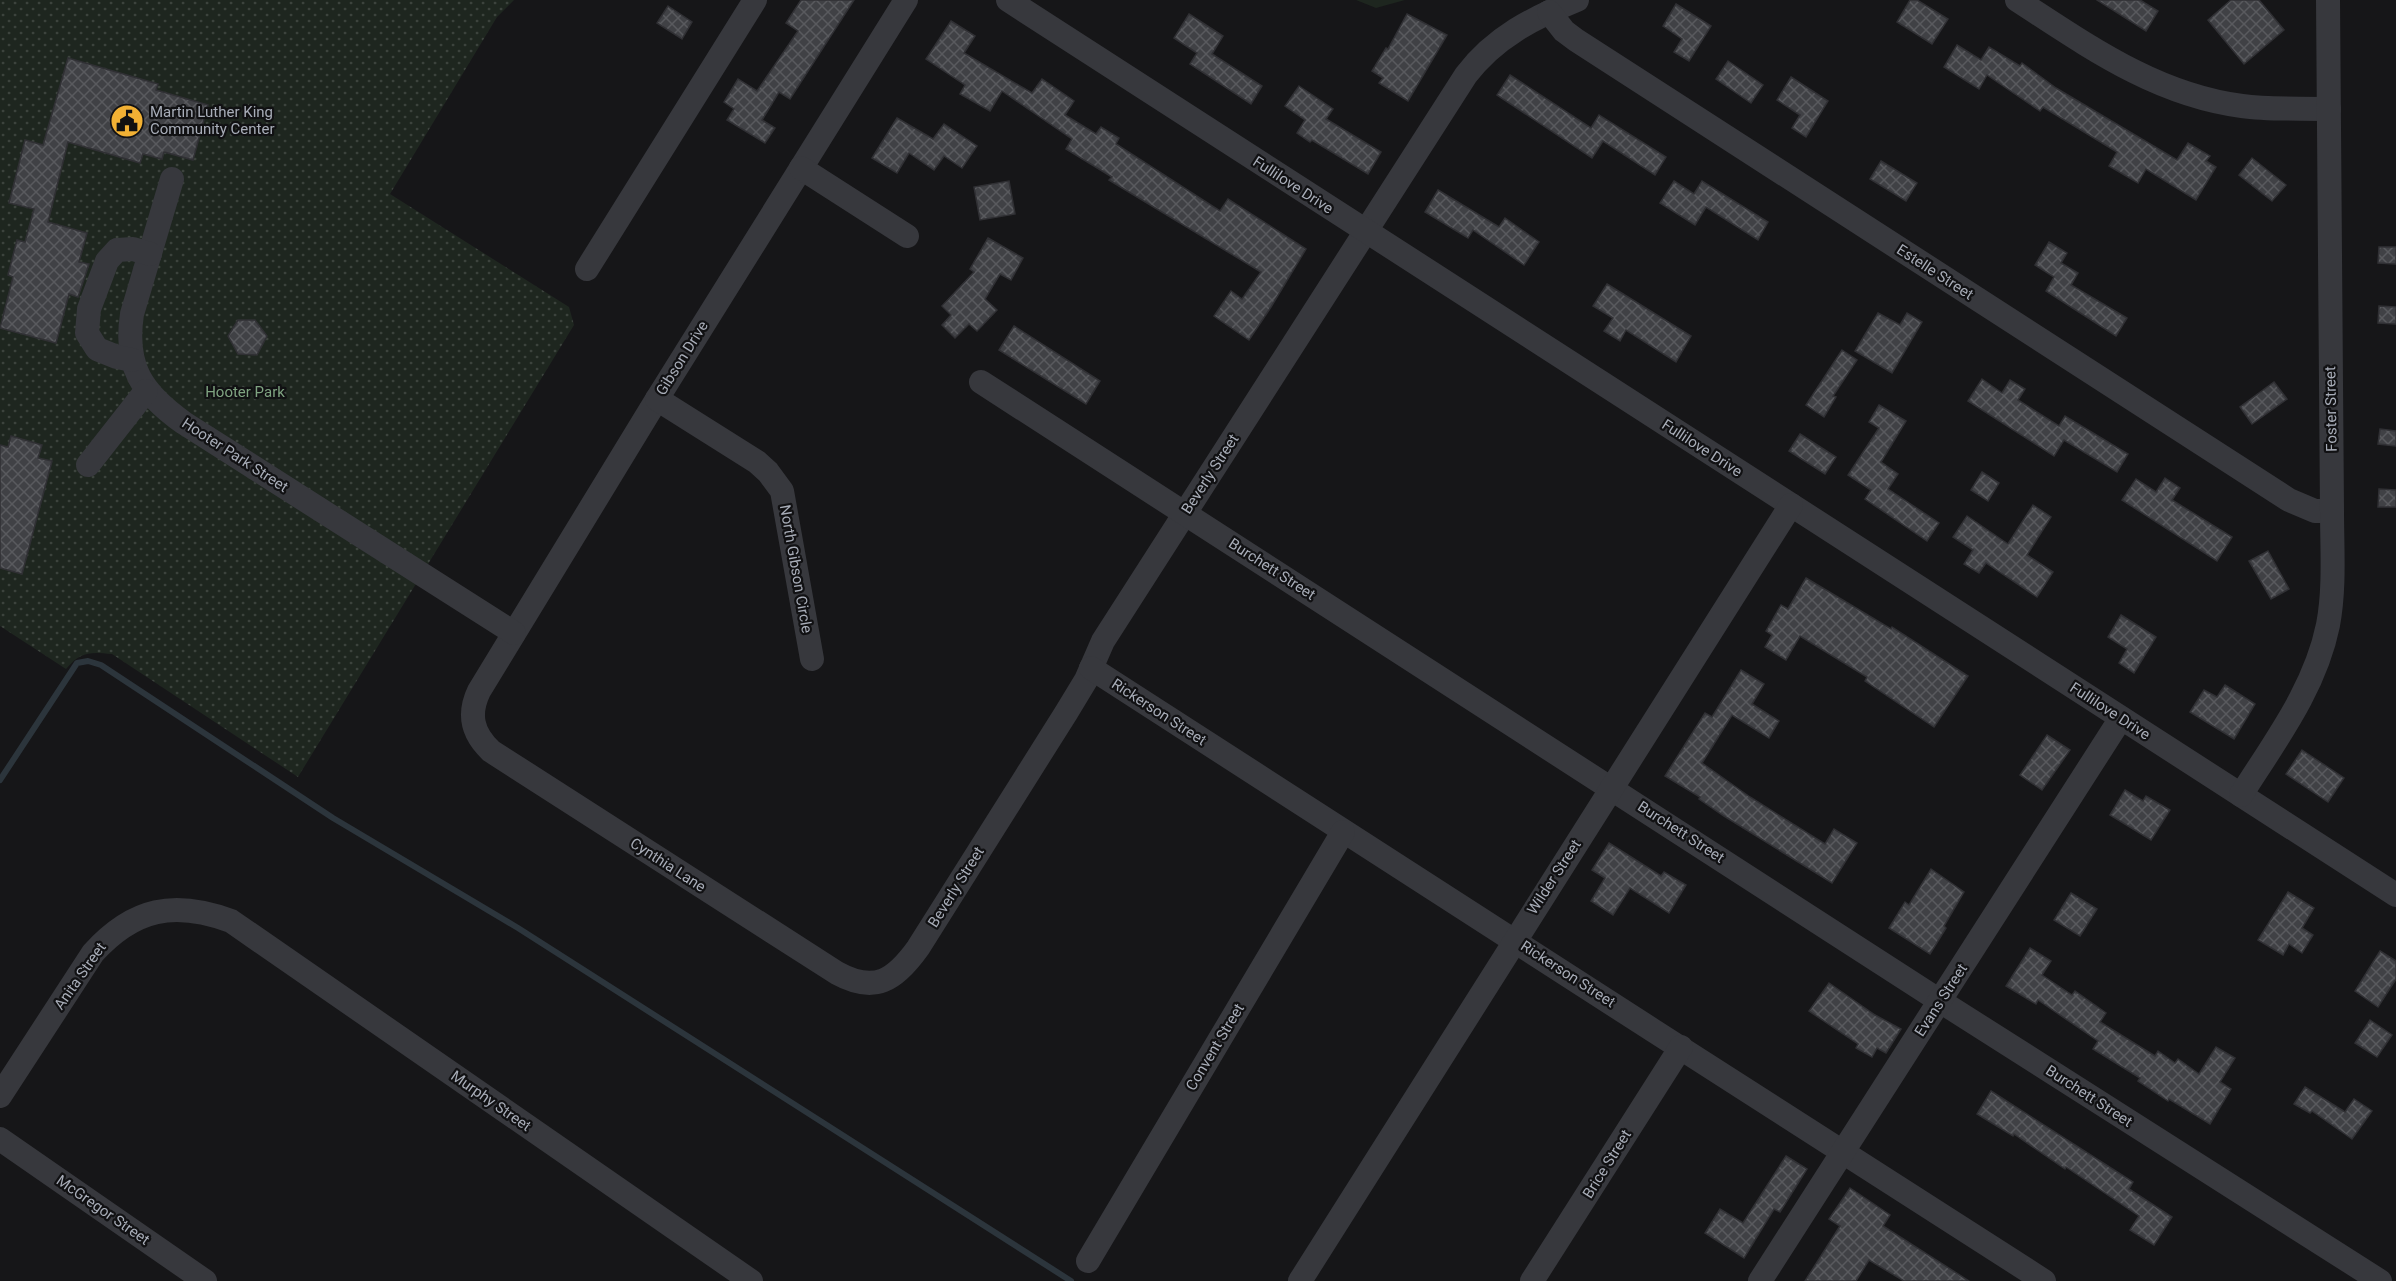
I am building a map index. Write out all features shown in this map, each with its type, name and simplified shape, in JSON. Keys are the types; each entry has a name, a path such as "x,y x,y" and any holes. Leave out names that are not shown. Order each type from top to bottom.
{"street":[{"path":"587,269 755,0"},
{"name":"Gibson Drive","path":"472,722 474,701 478,691 906,0"},
{"name":"Fullilove Drive","path":"1008,0 2396,895"},
{"name":"Beverly Street","path":"880,983 898,972 913,954 1052,737 1091,668 1103,641 1477,60 1506,35 1548,12 1577,0"},
{"path":"2017,0 2100,53 2166,87 2206,99 2244,106 2329,109"},
{"name":"Foster Street","path":"2241,795 2297,708 2323,645 2331,596 2328,0"},
{"name":"Estelle Street","path":"1548,12 1563,31 1576,40 2289,500 2315,511 2332,511"},
{"path":"801,168 907,236"},
{"name":"Hooter Park Street","path":"172,179 131,322 132,360 135,372 146,391 183,423 514,633"},
{"path":"132,360 97,349 87,333 89,309 107,261 117,250 132,249 150,254"},
{"name":"Burchett Street","path":"981,382 2374,1280"},
{"path":"88,465 146,391"},
{"name":"North Gibson Circle","path":"657,399 757,462 768,472 782,491 812,659"},
{"name":"Wilder Street","path":"1300,1281 1791,505"},
{"name":"Rickerson Street","path":"1091,668 2044,1281"},
{"name":"Evans Street","path":"1760,1281 2121,718"},
{"name":"Cynthia Lane","path":"472,722 483,743 491,751 818,961 855,982 867,985 880,983"},
{"name":"Convent Street","path":"1088,1261 1343,832"},
{"name":"Anita Street","path":"0,1096 93,953 119,928 152,912 174,909 194,910 231,921"},
{"name":"Murphy Street","path":"231,921 751,1281"},
{"name":"Brice Street","path":"1532,1281 1681,1047"},
{"name":"McGregor Street","path":"0,1139 205,1281"}],"green space":[{"name":"Hooter Park","path":"0,0 514,0 497,17 390,194 569,307 574,325 298,777 112,654 86,654 76,659 66,669 0,626"},
{"path":"1356,0 1405,0 1376,8"}],"building":[{"path":"801,0 854,0 790,99 779,92 762,120 775,128 765,143 727,120 734,109 724,102 738,79 757,91 798,31 786,23"},
{"path":"1910,0 1917,0 1948,19 1932,44 1897,22"},
{"path":"2097,0 2140,0 2158,11 2146,31"},
{"path":"2231,0 2259,0 2284,30 2244,64 2208,20"},
{"path":"1676,4 1711,26 1689,61 1674,52 1682,39 1663,26"},
{"path":"668,6 692,22 682,39 657,23"},
{"path":"1189,14 1223,36 1212,54 1262,86 1251,104 1190,64 1197,53 1174,38"},
{"path":"1407,14 1447,35 1408,101 1379,83 1383,78 1372,71 1386,48 1388,49"},
{"path":"951,21 975,36 964,53 1032,93 1042,79 1074,101 1065,115 1096,134 1101,127 1119,138 1116,144 1220,211 1228,199 1306,249 1249,340 1214,316 1231,291 1242,299 1261,272 1109,180 1112,177 1066,149 1072,139 1002,91 990,111 960,94 965,85 926,59"},
{"path":"1957,45 1981,60 1989,47 2020,66 2022,63 2056,88 2177,160 2188,143 2210,156 2206,161 2216,167 2196,200 2146,169 2138,183 2109,166 2117,152 2043,107 2040,111 1987,75 1979,89 1944,67"},
{"path":"68,58 158,84 156,90 208,105 193,160 164,152 162,159 143,154 140,163 68,142 48,222 87,233 79,262 89,264 78,297 69,294 56,343 0,328 13,277 8,275 17,240 25,242 34,209 9,203 25,140 43,145"},
{"path":"1728,61 1763,85 1751,103 1716,79"},
{"path":"1510,75 1591,128 1599,115 1666,157 1655,175 1603,141 1592,158 1497,95"},
{"path":"1791,77 1828,101 1806,137 1792,128 1800,115 1777,100"},
{"path":"1299,86 1333,109 1326,119 1381,152 1368,174 1297,133 1305,120 1285,106"},
{"path":"897,118 933,139 944,124 977,146 962,168 944,156 934,170 909,153 897,173 872,158"},
{"path":"2252,158 2286,185 2272,201 2239,175"},
{"path":"1881,161 1917,183 1906,201 1870,179"},
{"path":"1009,181 1015,214 980,220 974,187"},
{"path":"1674,181 1694,194 1702,181 1768,222 1758,240 1706,207 1695,225 1660,203"},
{"path":"1438,190 1499,227 1505,218 1539,242 1524,265 1473,230 1468,238 1425,212"},
{"path":"988,238 1023,258 1011,280 1000,274 985,299 997,310 977,331 969,324 955,338 942,325 951,315 942,306 974,272 970,269"},
{"path":"2049,242 2067,253 2061,263 2078,273 2071,285 2127,318 2116,336 2046,291 2054,277 2035,265"},
{"path":"2379,247 2396,247 2396,264 2378,263"},
{"path":"1607,284 1691,336 1676,362 1626,330 1620,341 1604,331 1613,318 1593,306"},
{"path":"2379,306 2396,307 2396,324 2378,323"},
{"path":"1878,313 1900,325 1907,313 1922,322 1892,373 1855,351"},
{"path":"238,320 255,320 267,336 257,355 238,354 228,336"},
{"path":"1014,326 1100,381 1086,404 999,350"},
{"path":"1842,350 1857,360 1833,396 1836,397 1824,417 1806,405"},
{"path":"1982,379 2002,393 2010,380 2025,389 2018,400 2059,426 2065,416 2128,454 2117,472 2064,440 2054,456 1968,401"},
{"path":"2274,382 2287,399 2252,424 2240,407"},
{"path":"1879,405 1906,421 1881,462 1898,474 1888,489 1939,523 1927,541 1865,499 1871,490 1848,475 1879,428 1869,422"},
{"path":"2380,429 2396,431 2396,446 2378,444"},
{"path":"1800,434 1836,457 1825,474 1789,451"},
{"path":"11,436 42,445 38,458 52,461 22,574 0,568 0,445 8,447"},
{"path":"1982,472 1999,483 1988,501 1971,490"},
{"path":"2165,478 2180,488 2172,500 2232,537 2217,561 2122,500 2136,479 2156,492"},
{"path":"2379,489 2396,490 2396,507 2378,507"},
{"path":"2033,505 2051,517 2027,555 2053,572 2037,597 1986,563 1979,573 1964,564 1973,550 1953,537 1967,516 2008,544"},
{"path":"2268,551 2289,589 2271,599 2249,561"},
{"path":"1806,578 1891,629 1892,627 1968,676 1934,727 1865,681 1867,677 1800,636 1786,660 1765,647 1772,635 1766,631 1781,605 1788,609"},
{"path":"2121,615 2156,637 2134,673 2119,663 2127,649 2108,637"},
{"path":"1741,670 1764,684 1752,704 1779,721 1769,738 1732,715 1702,763 1750,797 1825,844 1834,829 1857,843 1832,883 1724,816 1699,799 1700,797 1665,776 1705,713 1712,717"},
{"path":"2225,685 2255,704 2234,739 2190,712 2204,690 2217,697"},
{"path":"2047,735 2070,750 2042,790 2020,775"},
{"path":"2302,750 2344,778 2328,802 2286,774"},
{"path":"2125,790 2143,801 2146,796 2170,810 2151,840 2110,815"},
{"path":"1609,843 1661,876 1664,872 1686,885 1669,913 1630,888 1613,915 1591,901 1605,878 1592,870"},
{"path":"1931,869 1964,892 1930,954 1889,928 1905,902 1909,905"},
{"path":"2288,892 2314,908 2302,928 2313,935 2302,953 2289,944 2283,955 2258,940"},
{"path":"2071,893 2097,909 2080,936 2054,920"},
{"path":"2030,948 2051,961 2042,975 2072,995 2075,991 2106,1013 2100,1022 2155,1056 2158,1051 2175,1063 2178,1059 2199,1074 2216,1047 2235,1058 2220,1082 2231,1089 2210,1124 2169,1099 2168,1101 2138,1081 2140,1078 2093,1049 2098,1041 2038,1000 2036,1004 2006,986"},
{"path":"2380,951 2396,961 2396,979 2378,1007 2355,991"},
{"path":"1829,983 1875,1015 1901,1029 1886,1053 1877,1048 1872,1057 1856,1048 1858,1044 1809,1011"},
{"path":"2370,1020 2392,1035 2377,1057 2355,1043"},
{"path":"2305,1087 2345,1112 2354,1099 2372,1111 2352,1139 2312,1111 2310,1113 2294,1104"},
{"path":"1991,1091 2133,1182 2129,1189 2172,1217 2154,1245 2130,1230 2139,1216 2014,1134 2013,1136 1977,1114"},
{"path":"1786,1156 1807,1169 1780,1212 1774,1209 1744,1258 1705,1233 1720,1209 1743,1223"},
{"path":"1850,1188 1890,1215 1883,1226 1969,1281 1904,1281 1869,1260 1856,1281 1805,1281 1840,1226 1829,1219"}],"waterway":[{"path":"0,780 77,663 88,661 101,665 333,818 518,928 1071,1281"}],"place":[{"name":"Martin Luther King Community Center","path":"127,121"}]}
